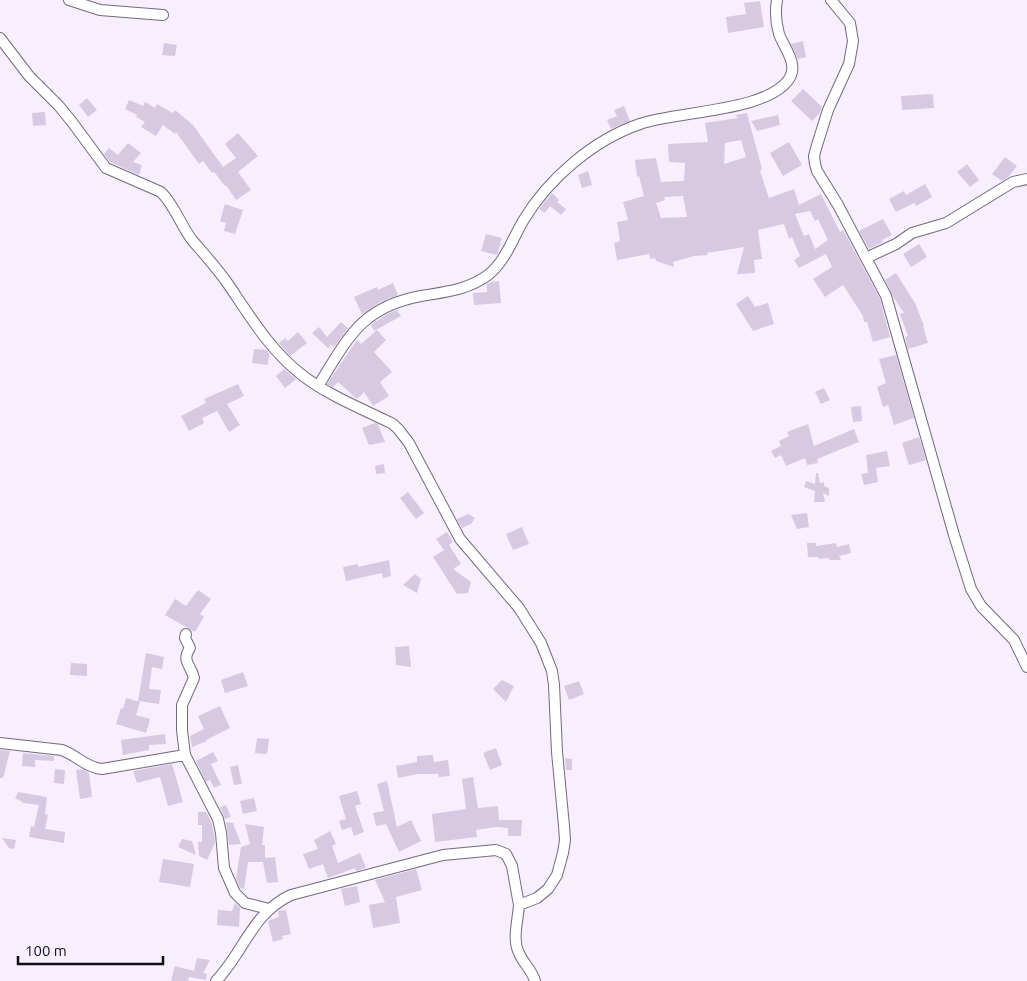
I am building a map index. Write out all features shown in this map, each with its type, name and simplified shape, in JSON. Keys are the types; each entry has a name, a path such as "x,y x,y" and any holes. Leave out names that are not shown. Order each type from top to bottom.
{"street":[{"path":"69,0 100,10 163,15"},
{"path":"318,386 342,347 368,316 383,307 403,300 457,290 477,282 490,273 506,253 523,220 546,189 604,139 626,128 652,120 733,106 761,98 785,84 793,70 792,60 779,32 776,19 777,0"},
{"path":"831,0 845,15 850,24 853,41 849,64 828,110 817,145 814,156 817,171 838,205 886,296 971,589 981,606 1014,640 1027,667"},
{"path":"0,38 28,76 59,106 106,168 161,192 167,198 188,234 229,285 265,338 301,375 318,386 393,424 404,436 460,539 519,608 541,644 548,658 554,685 557,752 565,840 556,875 548,889 537,898 519,905"},
{"path":"866,258 896,244 912,233 946,223 1013,182 1027,179"},
{"path":"186,634 190,648 186,659 194,678 182,705 185,755 218,819 222,833 224,868 234,893 245,903 269,909"},
{"path":"0,743 62,750 93,767 102,769 185,755"},
{"path":"216,981 260,918 281,900 291,895 443,856 496,850 506,854 510,860 519,905 517,948 535,981"}],"building":[{"path":"760,1 764,27 728,33 726,17 746,14 744,3"},
{"path":"803,41 806,57 798,59 791,44"},
{"path":"164,43 177,45 175,56 162,55"},
{"path":"803,89 822,107 820,113 812,121 791,101"},
{"path":"933,94 934,108 902,110 901,96"},
{"path":"87,98 97,110 88,117 79,105"},
{"path":"129,100 143,106 145,102 155,108 157,104 173,113 175,110 193,125 223,167 236,158 225,144 238,133 258,156 238,172 251,190 236,200 226,185 214,172 212,173 203,161 199,164 176,132 175,134 163,125 156,136 141,127 145,122 136,117 137,115 125,109"},
{"path":"624,106 630,121 611,129 607,120 617,116 614,110"},
{"path":"45,112 46,125 33,126 32,113"},
{"path":"747,113 762,169 760,171 769,198 794,189 799,205 821,194 840,232 843,230 880,299 890,337 873,342 867,322 864,322 863,316 843,285 825,297 813,279 832,267 826,254 799,268 794,260 800,256 792,237 789,239 784,224 758,230 762,259 754,260 755,273 737,274 744,247 707,253 708,255 694,256 673,262 674,267 656,261 655,258 650,259 649,254 617,260 614,243 620,241 617,222 628,220 623,202 644,196 639,176 637,177 635,160 656,158 661,182 684,181 685,163 669,162 668,144 708,142 705,123 738,118 735,115","holes":["741,140 746,157 724,164 725,143","683,196 687,217 661,218 656,203 665,200 664,197","810,211 815,221 818,219 828,240 815,249 809,234 804,236 795,214"]},
{"path":"778,115 780,125 757,131 751,121"},
{"path":"789,142 802,165 783,176 770,153"},
{"path":"128,143 141,153 133,162 142,165 139,175 110,162 104,154 109,148 118,155"},
{"path":"1005,157 1017,166 1002,181 992,174"},
{"path":"967,164 979,180 970,187 957,172"},
{"path":"588,171 592,185 582,188 578,175"},
{"path":"925,184 932,197 916,206 914,203 896,212 889,199 904,191 906,195"},
{"path":"552,193 559,200 557,202 566,209 561,215 550,206 545,213 539,209"},
{"path":"225,204 243,210 235,234 224,231 226,223 220,221"},
{"path":"883,219 892,235 869,249 859,231"},
{"path":"486,234 502,238 497,255 481,251"},
{"path":"919,244 927,257 911,267 903,254"},
{"path":"896,273 915,303 928,343 908,349 905,337 908,336 900,314 904,313 885,280"},
{"path":"499,281 501,303 474,305 473,293 487,292 487,284"},
{"path":"393,283 398,295 380,302 362,314 354,297 377,287 378,290"},
{"path":"748,296 755,307 768,303 774,324 753,331 736,304"},
{"path":"397,310 401,316 374,331 371,325 387,314"},
{"path":"341,322 348,328 334,347 331,344 328,348 312,333 319,327 327,337"},
{"path":"377,330 386,340 374,352 392,372 380,382 389,396 373,406 364,392 357,399 338,382 333,387 327,384 357,340 361,344"},
{"path":"298,332 307,343 290,356 279,343 285,338 288,341"},
{"path":"254,349 267,350 269,353 268,365 252,363"},
{"path":"896,355 914,418 894,425 888,405 883,407 877,387 886,383 879,359"},
{"path":"284,369 296,379 285,388 276,376"},
{"path":"238,384 244,396 227,404 240,425 229,432 217,411 202,418 204,423 189,431 181,416 206,403 204,399"},
{"path":"824,388 830,400 821,404 815,392"},
{"path":"861,406 862,421 853,422 851,407"},
{"path":"375,423 378,424 385,442 369,445 362,428"},
{"path":"808,424 814,446 854,429 859,442 817,459 818,463 807,465 805,458 786,466 781,455 775,458 771,451 781,446 779,441 789,436 787,432"},
{"path":"919,437 926,460 909,465 902,443"},
{"path":"887,451 890,466 876,468 878,482 864,485 861,474 868,473 866,455"},
{"path":"384,464 385,473 376,474 375,466"},
{"path":"816,473 818,473 820,483 824,482 824,486 829,488 829,496 823,493 825,502 814,502 815,491 804,487 806,481 815,484"},
{"path":"408,492 424,513 416,519 400,498"},
{"path":"807,513 809,527 797,529 791,515"},
{"path":"468,514 475,518 471,524 462,528 457,519"},
{"path":"522,527 529,544 513,550 506,534"},
{"path":"447,532 453,542 449,545 461,564 453,569 471,582 468,593 457,594 433,557 444,550 436,539"},
{"path":"807,543 816,543 816,546 836,543 837,547 849,544 851,553 839,556 841,560 808,557"},
{"path":"389,560 391,576 383,578 382,573 346,581 343,567 358,564 358,567"},
{"path":"415,574 421,579 417,593 403,585"},
{"path":"198,590 211,599 200,614 204,617 195,632 165,615 175,599 186,606"},
{"path":"409,646 411,667 396,665 395,647"},
{"path":"146,653 164,657 162,669 152,667 149,689 161,690 159,704 138,701"},
{"path":"71,663 87,664 87,676 70,675"},
{"path":"243,672 248,686 225,693 221,680"},
{"path":"502,680 514,686 506,702 493,689"},
{"path":"579,681 584,694 569,700 564,686"},
{"path":"126,698 140,702 136,715 150,719 146,733 116,724"},
{"path":"220,706 230,728 192,747 190,736 204,729 198,716"},
{"path":"165,734 166,744 149,745 149,750 123,755 121,740"},
{"path":"257,738 269,739 267,754 255,753"},
{"path":"496,748 502,765 490,770 483,753"},
{"path":"0,750 10,751 3,778 0,778"},
{"path":"213,752 218,761 211,764 221,785 214,788 210,780 206,782 196,761"},
{"path":"23,753 54,756 54,761 35,760 35,767 22,766"},
{"path":"433,755 434,762 448,760 450,776 439,777 438,774 418,774 398,778 396,766 417,762 417,756"},
{"path":"565,758 572,759 572,770 566,770"},
{"path":"172,764 183,802 168,806 160,777 137,783 133,771"},
{"path":"238,765 242,784 234,785 230,767"},
{"path":"55,769 65,770 64,784 54,783"},
{"path":"82,769 89,773 92,797 80,799 76,770"},
{"path":"473,777 478,808 498,806 499,820 522,820 521,836 508,836 508,828 496,827 476,830 477,837 435,842 432,814 466,809 462,779"},
{"path":"387,781 397,827 411,820 421,841 399,852 386,824 376,826 373,813 384,811 377,784"},
{"path":"357,791 361,804 355,806 364,832 354,836 351,827 342,830 339,821 346,819 339,796"},
{"path":"18,792 47,797 45,814 48,815 45,829 65,832 64,843 29,837 31,826 34,827 39,805 24,803 15,798"},
{"path":"254,798 257,811 243,814 240,801"},
{"path":"226,805 231,817 225,819 220,807"},
{"path":"198,812 206,812 211,821 214,834 215,843 207,860 199,856 198,842 202,842 202,825 198,825"},
{"path":"226,822 233,823 241,844 229,845"},
{"path":"245,824 264,827 262,845 265,845 265,858 275,857 278,882 267,883 263,862 248,862 244,889 240,888 236,878 241,847 250,844"},
{"path":"330,831 336,844 332,846 338,863 360,853 366,868 356,871 355,868 328,878 323,864 309,869 303,854 318,849 314,840"},
{"path":"2,838 16,840 14,849 9,848"},
{"path":"182,839 192,841 196,855 178,847"},
{"path":"163,859 194,864 190,887 159,882"},
{"path":"416,869 422,890 396,897 400,923 373,928 369,905 385,902 375,880"},
{"path":"357,886 360,902 345,906 341,889"},
{"path":"235,903 240,908 239,927 217,925 218,910 232,911"},
{"path":"286,910 291,934 282,936 283,939 273,942 268,921 279,917 278,911"},
{"path":"197,958 210,960 203,973 207,974 206,980 189,977 188,981 171,981 175,966 194,971"}]}
